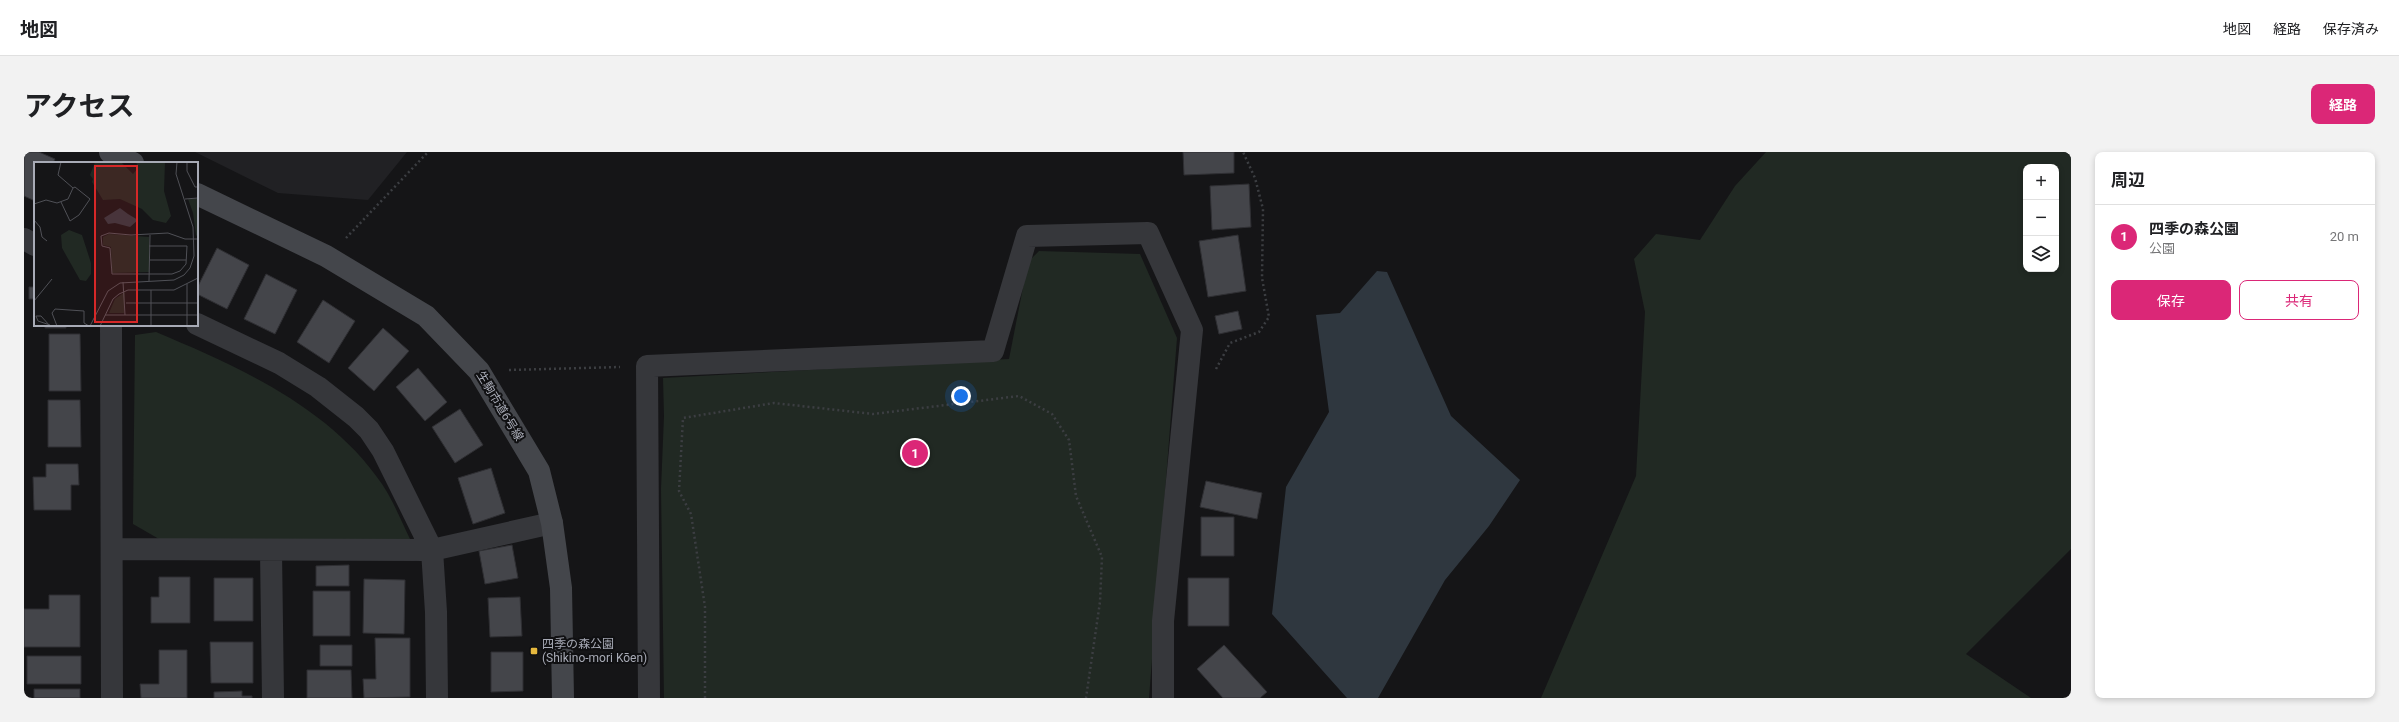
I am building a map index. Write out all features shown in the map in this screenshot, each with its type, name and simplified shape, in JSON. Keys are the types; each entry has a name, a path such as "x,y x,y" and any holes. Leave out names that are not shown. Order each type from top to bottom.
{"street":[{"path":"110,152 131,162"},
{"name":"生駒市道6号線","path":"198,194 326,256 426,316 480,371 539,472 552,523 561,588 563,698"},
{"path":"650,698 647,366 993,351 1027,236 1148,233 1192,330 1164,621 1163,698"},
{"path":"24,239 34,244"},
{"path":"198,324 285,367 318,387 356,417 369,430 394,471 432,550 435,585 436,698"},
{"path":"111,326 113,550 112,698"},
{"path":"113,550 432,550 552,523"},
{"path":"271,551 273,698"}],"path":[{"path":"326,256 346,238 428,152"},
{"path":"1215,370 1230,343 1259,332 1269,317 1262,278 1263,209 1255,178 1243,152"},
{"path":"480,371 647,366"},
{"path":"705,698 705,607 691,514 680,491 683,418 774,403 873,414 1019,396 1052,414 1069,440 1076,496 1102,557 1100,602 1086,698"}],"shaded area":[{"path":"195,152 407,152 368,200 278,193"},
{"path":"1766,152 2071,152 2071,549 1966,654 2031,698 1541,698 1636,476 1645,312 1634,259 1656,234 1700,240 1735,186"},
{"path":"1039,251 1140,254 1177,338 1149,698 664,698 661,489 664,416 663,378 1009,359 1028,262"},
{"path":"1377,271 1387,272 1451,416 1520,480 1489,526 1445,580 1378,698 1347,698 1272,614 1286,487 1329,412 1316,315 1340,313"},
{"path":"156,332 250,375 281,392 310,411 361,457 382,484 411,541 159,539 133,524 135,335"}],"building":[{"path":"24,152 39,152 55,159 54,162 34,162 34,201 24,196"},
{"path":"1183,152 1234,152 1234,173 1184,175"},
{"path":"1249,184 1251,227 1212,230 1210,186"},
{"path":"1238,235 1246,291 1208,297 1199,241"},
{"path":"217,248 249,265 227,309 198,294 198,286"},
{"path":"266,274 297,290 275,334 244,319"},
{"path":"29,287 34,287 34,299 29,299"},
{"path":"323,300 355,321 329,363 297,342"},
{"path":"1238,311 1242,329 1219,334 1215,316"},
{"path":"45,326 66,326 66,328 45,328"},
{"path":"383,328 409,351 374,391 348,368"},
{"path":"49,334 80,334 81,391 49,391"},
{"path":"418,368 447,402 425,421 396,387"},
{"path":"48,400 80,400 81,447 48,447"},
{"path":"460,409 483,445 455,463 432,427"},
{"path":"46,464 78,464 79,485 71,485 71,510 34,510 33,477 46,477"},
{"path":"491,468 505,513 473,524 458,478"},
{"path":"1206,481 1262,493 1257,519 1200,507"},
{"path":"1201,517 1234,517 1234,556 1201,556"},
{"path":"512,545 518,578 485,584 479,551"},
{"path":"349,565 349,586 316,586 316,566"},
{"path":"159,577 190,577 190,623 151,623 151,597 159,597"},
{"path":"214,578 253,578 253,621 214,621"},
{"path":"1188,578 1229,578 1229,626 1188,626"},
{"path":"364,579 405,580 404,634 363,633"},
{"path":"313,591 350,591 350,636 313,636"},
{"path":"49,595 80,595 80,647 24,647 24,609 49,609"},
{"path":"520,597 522,636 490,637 488,598"},
{"path":"375,638 410,638 410,697 364,698 363,679 376,679"},
{"path":"210,642 253,642 253,683 211,683"},
{"path":"320,645 352,645 352,666 320,666"},
{"path":"1224,645 1267,692 1260,698 1223,698 1197,669"},
{"path":"159,650 187,650 187,698 141,698 140,684 159,684"},
{"path":"491,652 523,652 523,691 491,692"},
{"path":"27,656 81,656 81,684 27,684"},
{"path":"307,670 351,670 352,698 307,698"},
{"path":"34,689 80,689 80,698 34,698"},
{"path":"242,691 242,696 252,696 252,698 214,698 214,692"}],"place":[{"name":"四季の森公園","path":"915,453"},
{"name":"四季の森公園 (Shikino-mori Kōen)","path":"534,651"}]}
